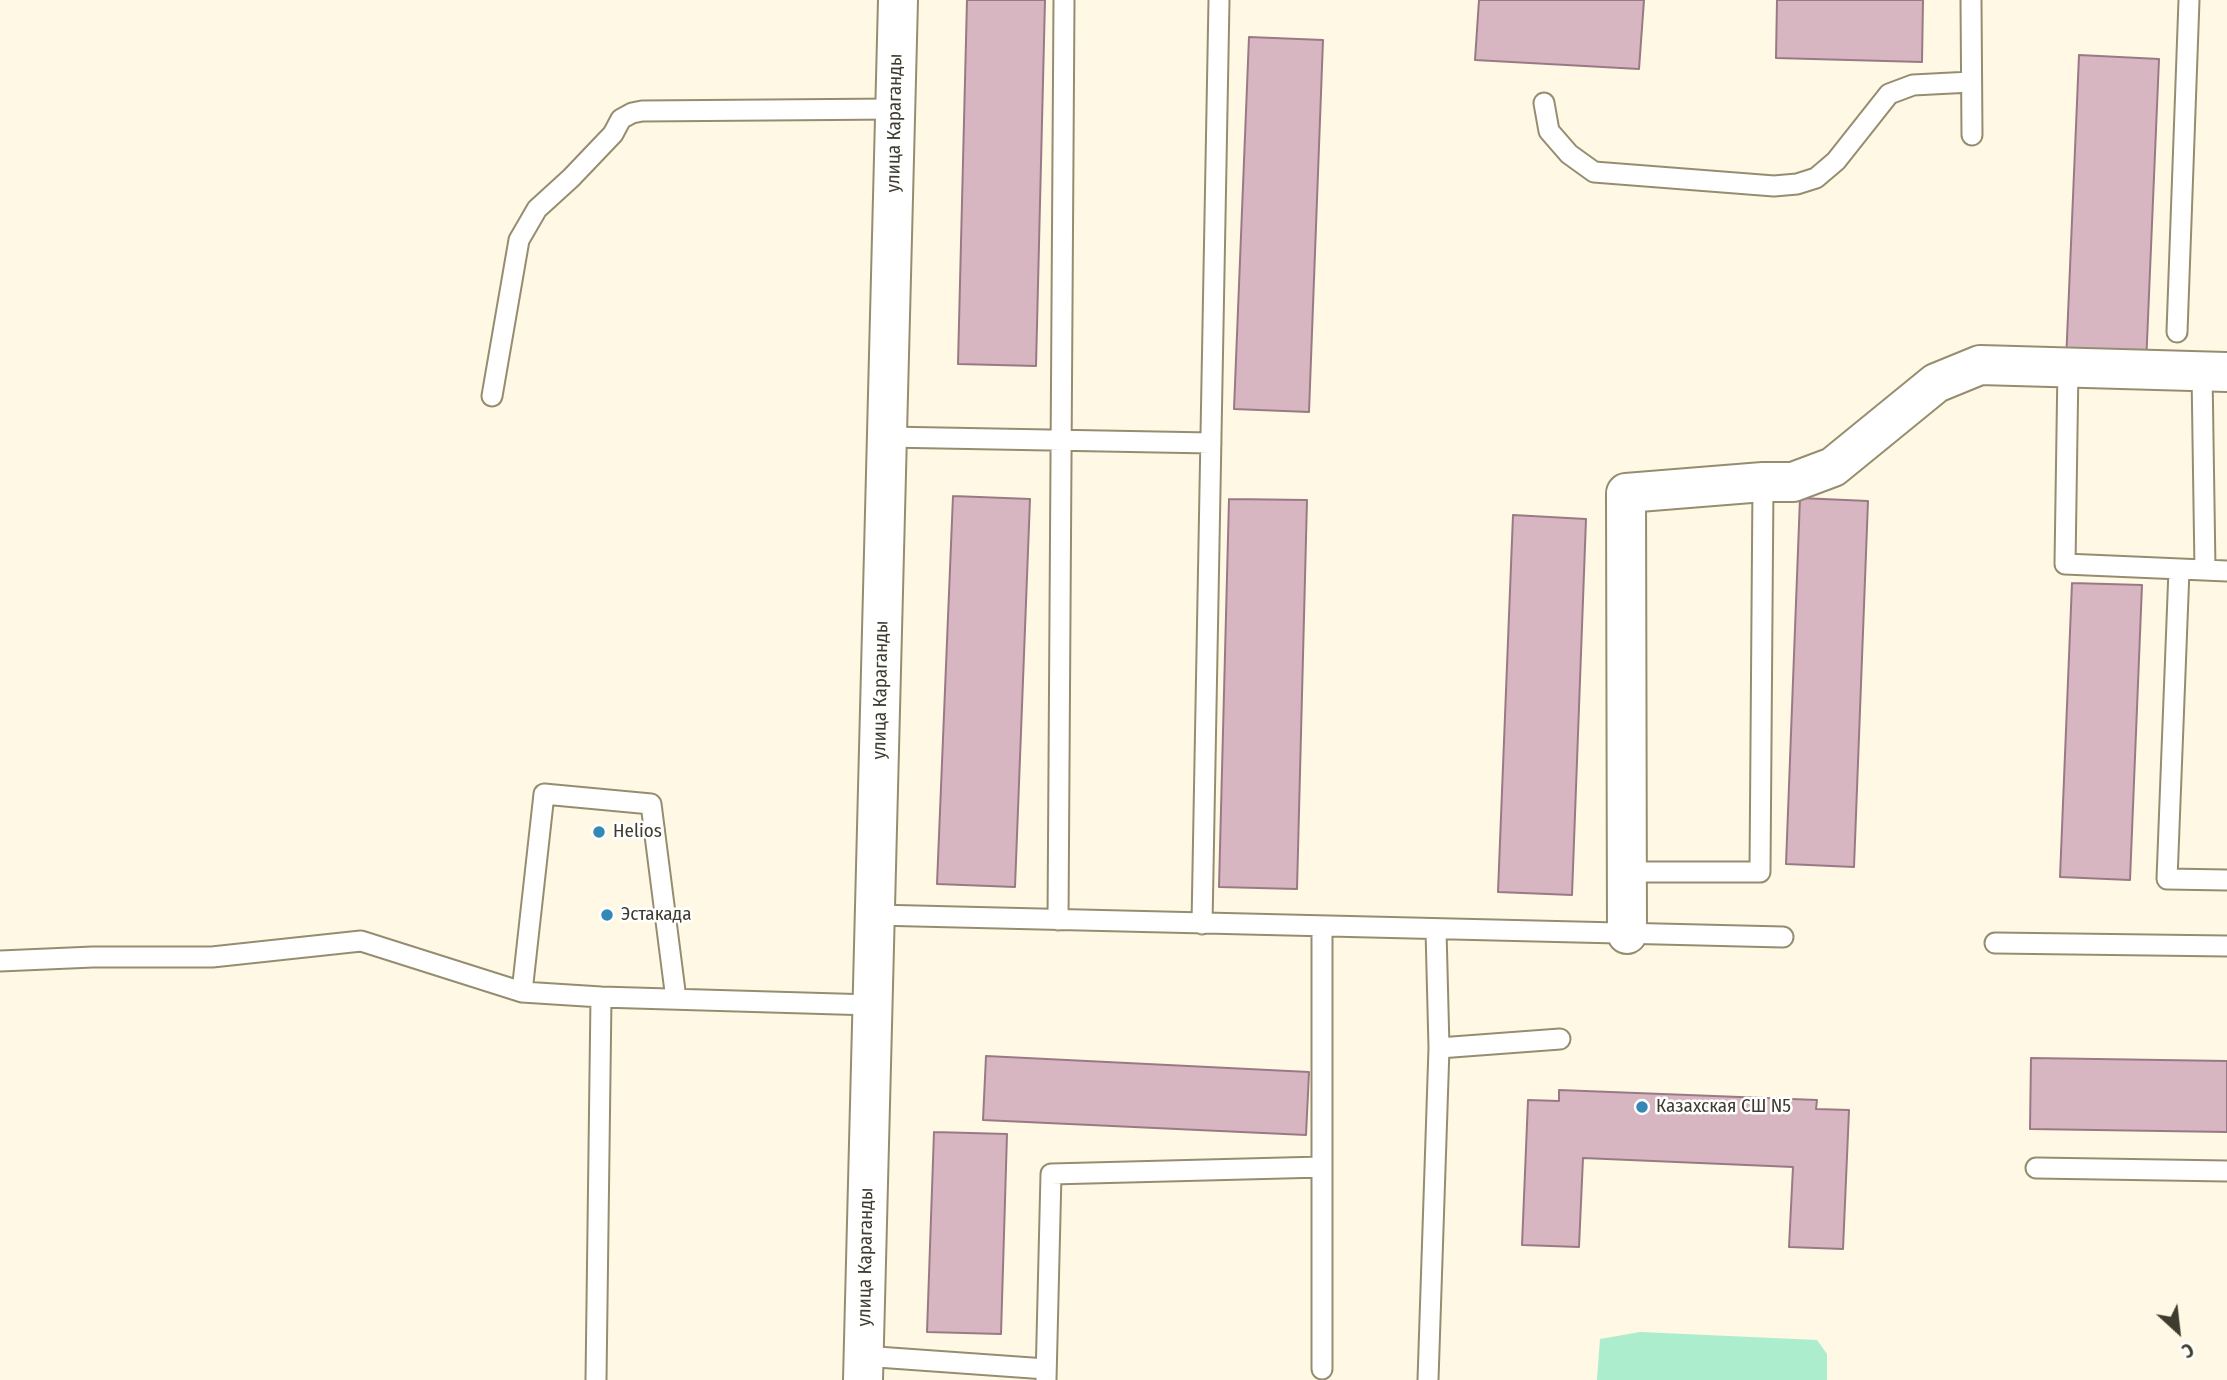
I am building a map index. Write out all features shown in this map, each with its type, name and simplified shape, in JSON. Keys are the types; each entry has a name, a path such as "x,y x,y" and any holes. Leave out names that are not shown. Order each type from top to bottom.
{"main road":[{"name":"улица Караганды","path":"863,1368 898,0"},
{"path":"1627,934 1626,494 1763,482 1793,482 1833,467 1936,383 1980,365 2214,372"}],"lane":[{"path":"1058,920 1065,0"},
{"path":"1202,924 1219,0"},
{"path":"1971,0 1972,135"},
{"path":"2177,332 2189,0"},
{"path":"1544,103 1549,131 1569,154 1594,172 1774,186 1797,184 1816,178 1836,161 1889,94 1913,85 1971,82"},
{"path":"492,396 519,240 537,209 613,134 621,119 642,111 895,109"},
{"path":"2068,366 2065,564 2227,571"},
{"path":"2205,570 2214,372"},
{"path":"887,437 1211,443"},
{"path":"1627,872 1760,872 1763,482"},
{"path":"2179,570 2167,879 2227,880"},
{"path":"522,992 544,794 651,804 676,999"},
{"path":"875,915 1783,937"},
{"path":"1322,927 1322,1369"},
{"path":"1429,1380 1439,1048 1436,930"},
{"path":"0,961 93,957 212,957 361,940 522,992 872,1006"},
{"path":"1995,943 2227,946"},
{"path":"596,1380 601,997"},
{"path":"1439,1048 1560,1039"},
{"path":"863,1368 1046,1375 1051,1174 1322,1167"},
{"path":"2036,1168 2227,1171"}],"green space":[{"path":"1640,1332 1817,1340 1827,1354 1827,1380 1597,1380 1600,1339"}],"building":[{"path":"967,0 1045,0 1036,366 958,364"},
{"path":"1479,0 1644,0 1639,69 1475,60"},
{"path":"1777,0 1923,0 1922,62 1776,58"},
{"path":"1249,37 1323,40 1309,412 1234,409"},
{"path":"2079,55 2159,59 2146,365 2066,362"},
{"path":"953,496 1030,499 1015,887 937,884"},
{"path":"1800,498 1868,501 1854,867 1786,864"},
{"path":"1229,499 1307,500 1297,889 1219,887"},
{"path":"1513,515 1586,519 1572,895 1498,892"},
{"path":"2072,583 2142,585 2130,880 2060,877"},
{"path":"986,1056 1309,1072 1306,1135 983,1120"},
{"path":"2031,1058 2227,1061 2227,1132 2030,1129"},
{"path":"1559,1090 1817,1100 1816,1109 1849,1110 1843,1249 1789,1247 1793,1167 1583,1158 1579,1247 1522,1245 1528,1100 1559,1101"},
{"path":"934,1132 1007,1134 1001,1334 927,1332"}],"place":[{"name":"Helios","path":"599,832"},
{"name":"Эстакада","path":"607,915"},
{"name":"Казахская СШ N5","path":"1642,1107"}]}
